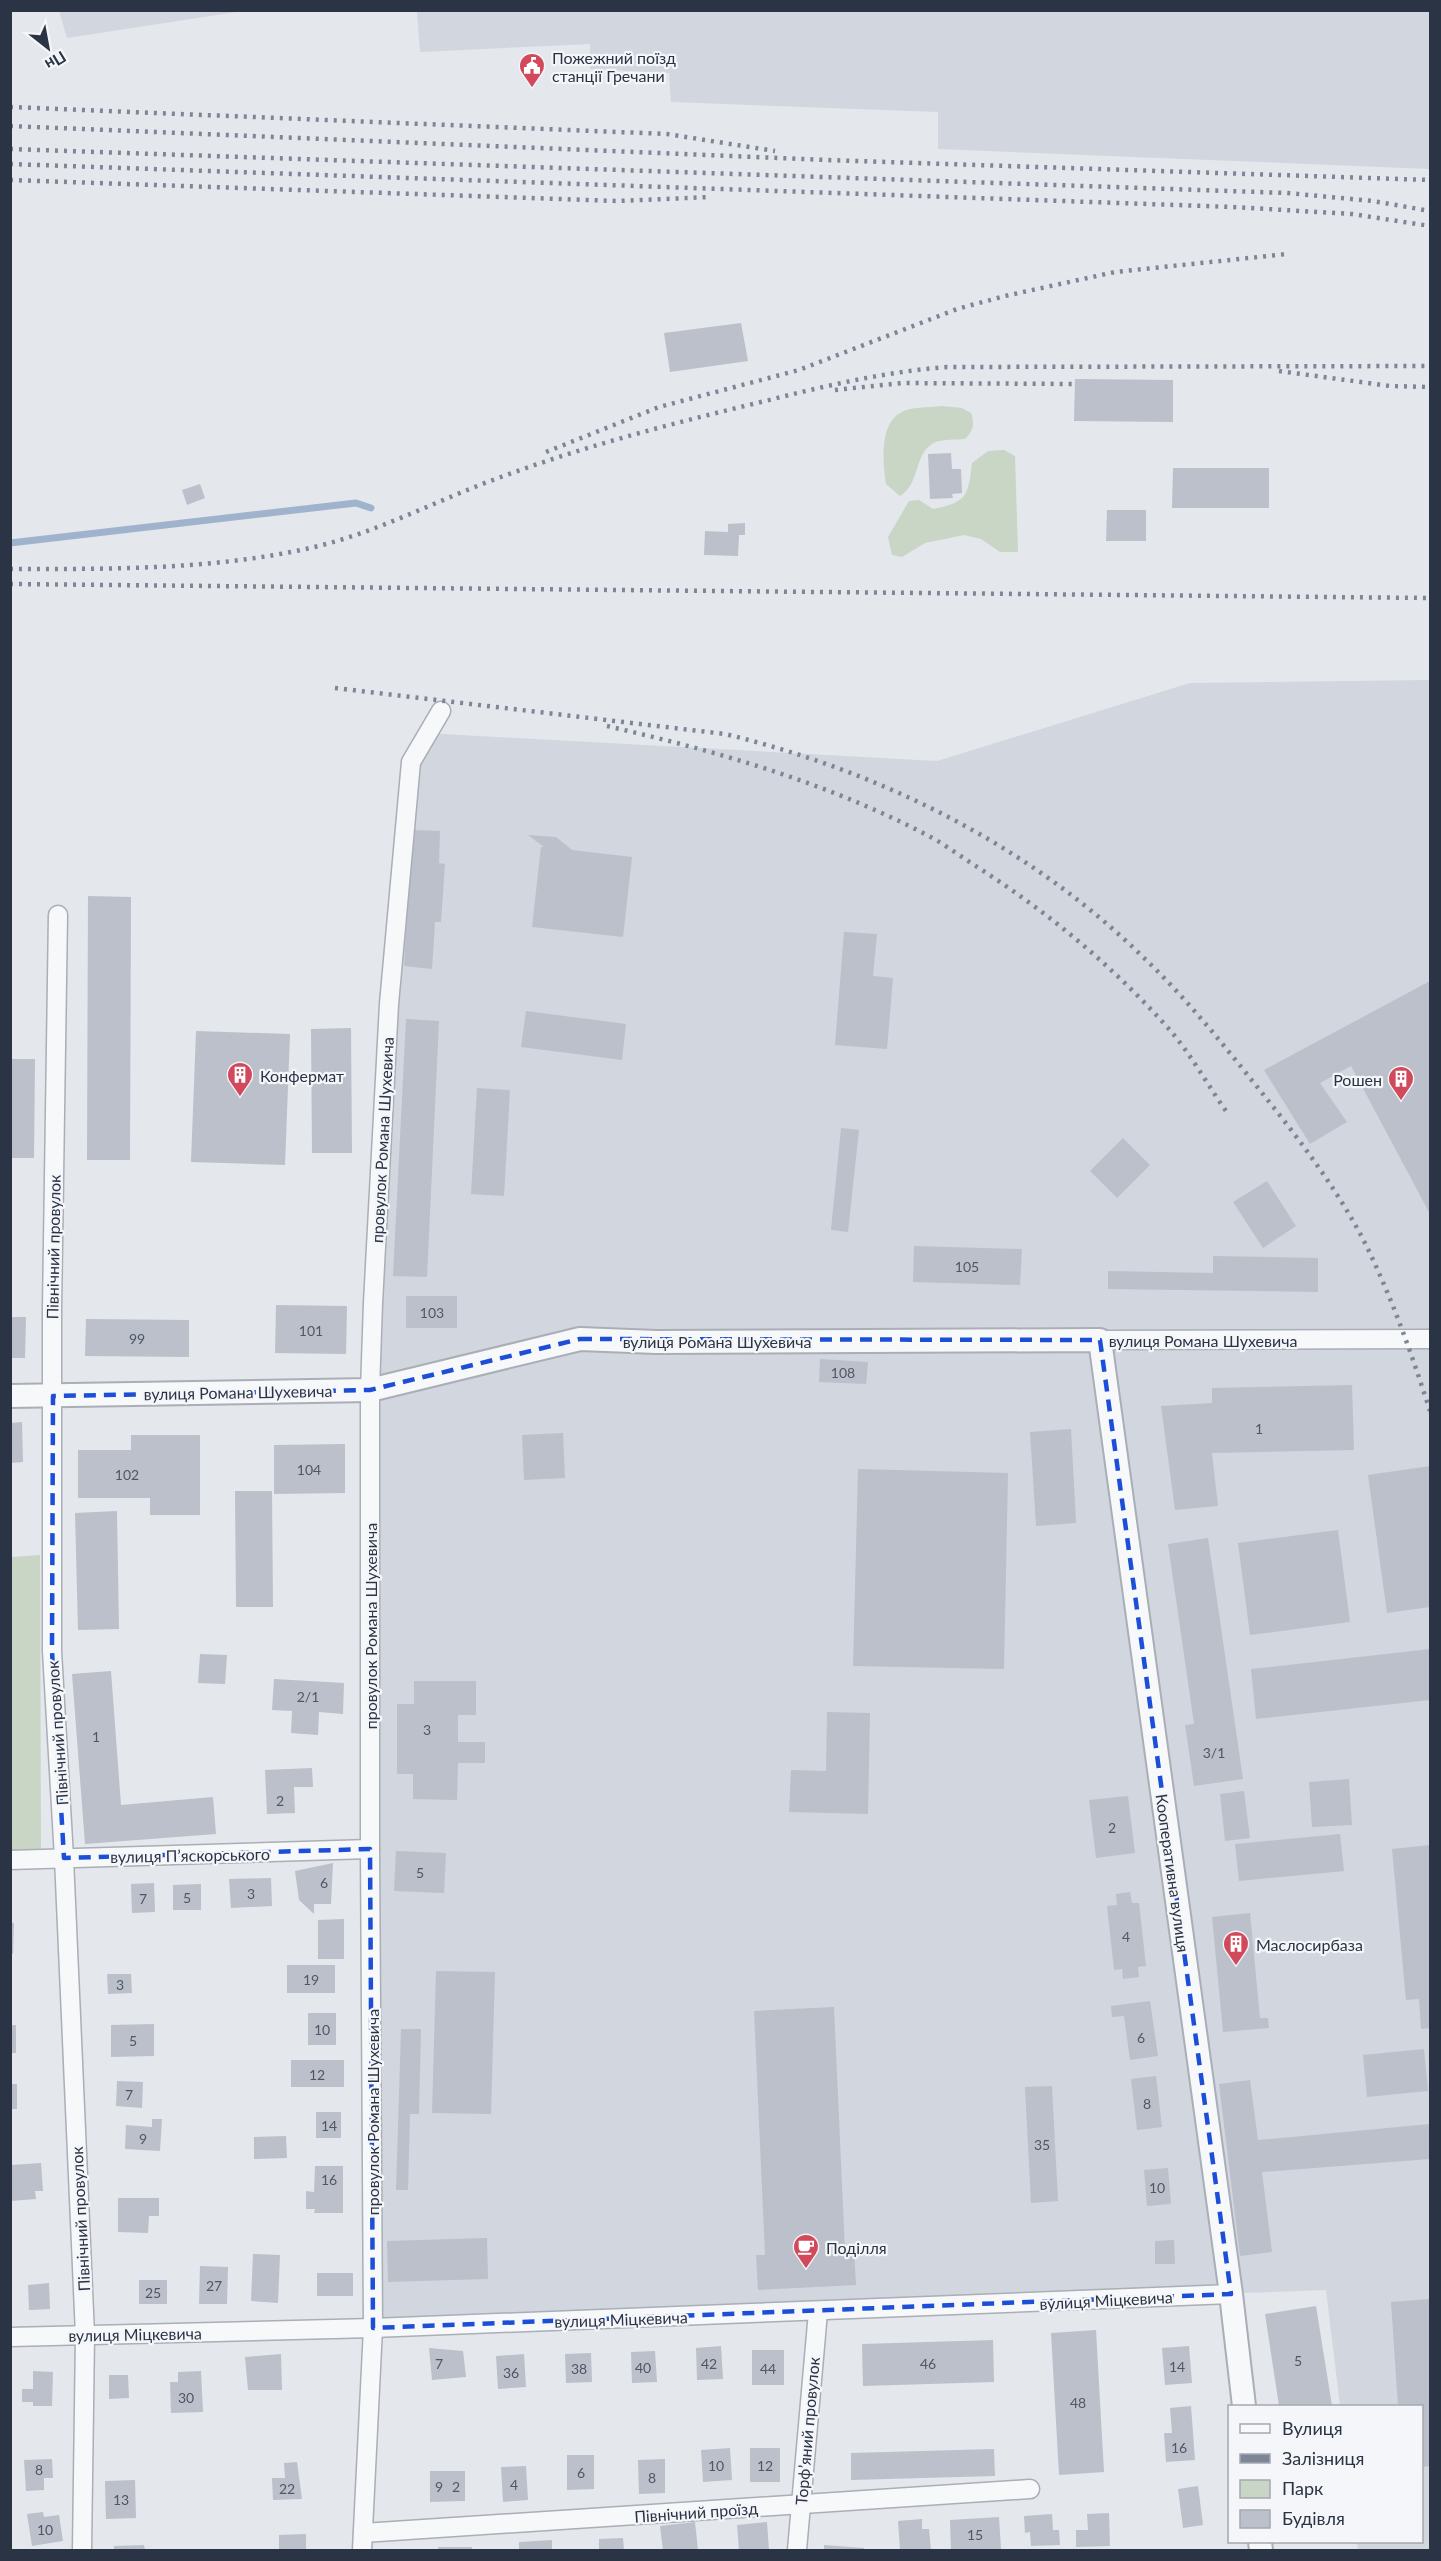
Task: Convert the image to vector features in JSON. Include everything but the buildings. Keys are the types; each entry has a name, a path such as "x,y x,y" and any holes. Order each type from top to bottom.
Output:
{"street":[{"name":"провулок Романа Шухевича","path":"362,2542 373,2328 370,1390 388,1004 411,762 441,711"},
{"name":"Північний провулок","path":"58,915 52,1651 86,2335 82,2550"},
{"name":"вулиця Романа Шухевича","path":"10,1396 370,1390 580,1339 656,1342 1431,1339"},
{"name":"Кооперативна вулиця","path":"1100,1340 1231,2294 1244,2405"},
{"name":"вулиця Пʼяскорського","path":"10,1860 370,1849"},
{"name":"вулиця Міцкевича","path":"10,2337 373,2328 1231,2294"},
{"name":"Торфʼяний провулок","path":"797,2550 818,2312"},
{"name":"Північний проїзд","path":"362,2542 801,2505 1030,2489"}],"highlighted area":[{"path":"580,1339 1100,1340 1231,2294 373,2328 370,1849 64,1858 52,1651 53,1396 370,1390"}],"shaded area":[{"path":"59,10 243,11 67,38"},
{"path":"417,11 1430,11 1430,169 938,149 938,112 671,102 669,73 590,69 590,44 420,52"},
{"path":"1430,680 1430,2550 1358,2550 1357,2543 1423,2543 1423,2405 1340,2405 1326,2290 374,2325 370,1390 411,762 425,733 937,761 1190,683"}],"green space":[{"path":"942,406 962,408 971,413 973,424 970,433 965,439 939,441 929,446 920,460 907,491 900,496 886,484 884,445 889,426 893,419 904,411"},
{"path":"1004,450 1015,456 1018,552 1000,552 981,539 964,535 925,543 902,557 892,555 888,537 909,501 919,500 933,509 953,504 967,491 972,463 988,451"},
{"path":"40,1555 41,1851 11,1852 11,1557"}],"waterway":[{"path":"10,543 356,503 371,508"}],"railway":[{"path":"10,107 667,134 775,151"},
{"path":"10,126 826,160 1430,180"},
{"path":"10,149 1287,193 1373,201 1430,211"},
{"path":"10,164 1233,207 1352,214 1430,226"},
{"path":"10,180 617,201 711,197"},
{"path":"546,452 659,407 799,370 957,309 1005,296 1115,272 1287,254"},
{"path":"10,569 161,567 236,561 310,548 359,534 501,477 628,436 805,391 899,372 947,367 1430,366"},
{"path":"1279,371 1390,386 1430,387"},
{"path":"835,390 902,383 1075,384"},
{"path":"10,584 1430,598"},
{"path":"335,688 725,734 839,769 894,791 1000,846 1050,879 1142,956 1186,1002 1269,1101 1326,1178 1352,1218 1383,1281 1430,1411"},
{"path":"607,726 729,757 809,784 887,815 943,844 1025,899 1076,939 1124,982 1177,1038 1226,1111"}],"place":[{"name":"Пожежний поїзд станції Гречани","path":"532,89"},
{"name":"Конфермат","path":"240,1098"},
{"name":"Рошен","path":"1401,1102"},
{"name":"Маслосирбаза","path":"1236,1967"},
{"name":"Поділля","path":"806,2270"}]}
